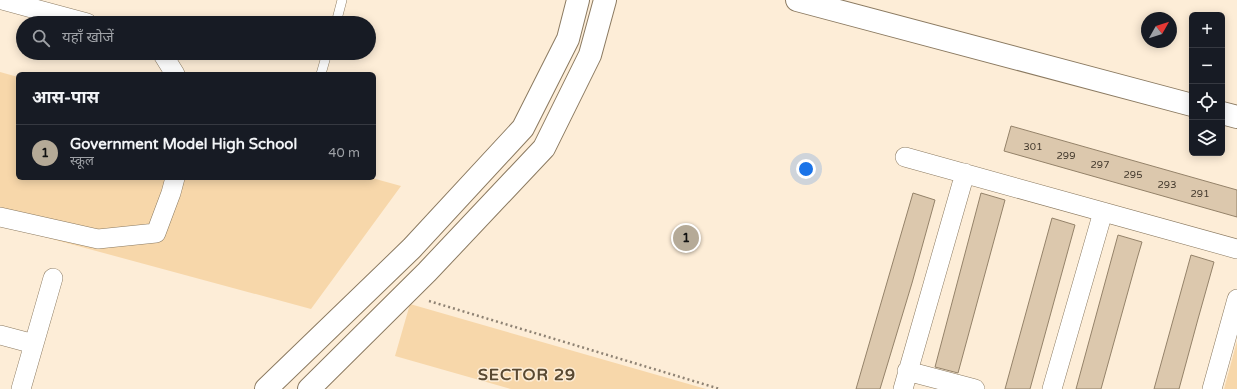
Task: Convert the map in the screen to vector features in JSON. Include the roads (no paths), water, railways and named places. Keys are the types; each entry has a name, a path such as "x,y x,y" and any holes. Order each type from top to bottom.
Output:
{"street":[{"path":"2,0 61,16"},
{"path":"266,389 412,248 523,128 568,39 578,0"},
{"path":"309,389 405,294 544,148 590,55 605,0"},
{"path":"797,0 1189,104"},
{"path":"167,60 175,72"},
{"path":"1225,114 1237,117"},
{"path":"905,157 1237,249"},
{"path":"966,174 905,380 974,389"},
{"path":"0,217 98,239 156,233 174,180"},
{"path":"1052,389 1103,212"},
{"path":"21,389 53,278"},
{"path":"1212,389 1237,299"},
{"path":"0,335 34,344"}],"lane":[{"path":"338,16 342,0"},
{"path":"322,72 325,60"}],"place":[{"name":"Government Model High School","path":"686,238"}],"district":[{"name":"SECTOR 29","path":"527,374"}]}
